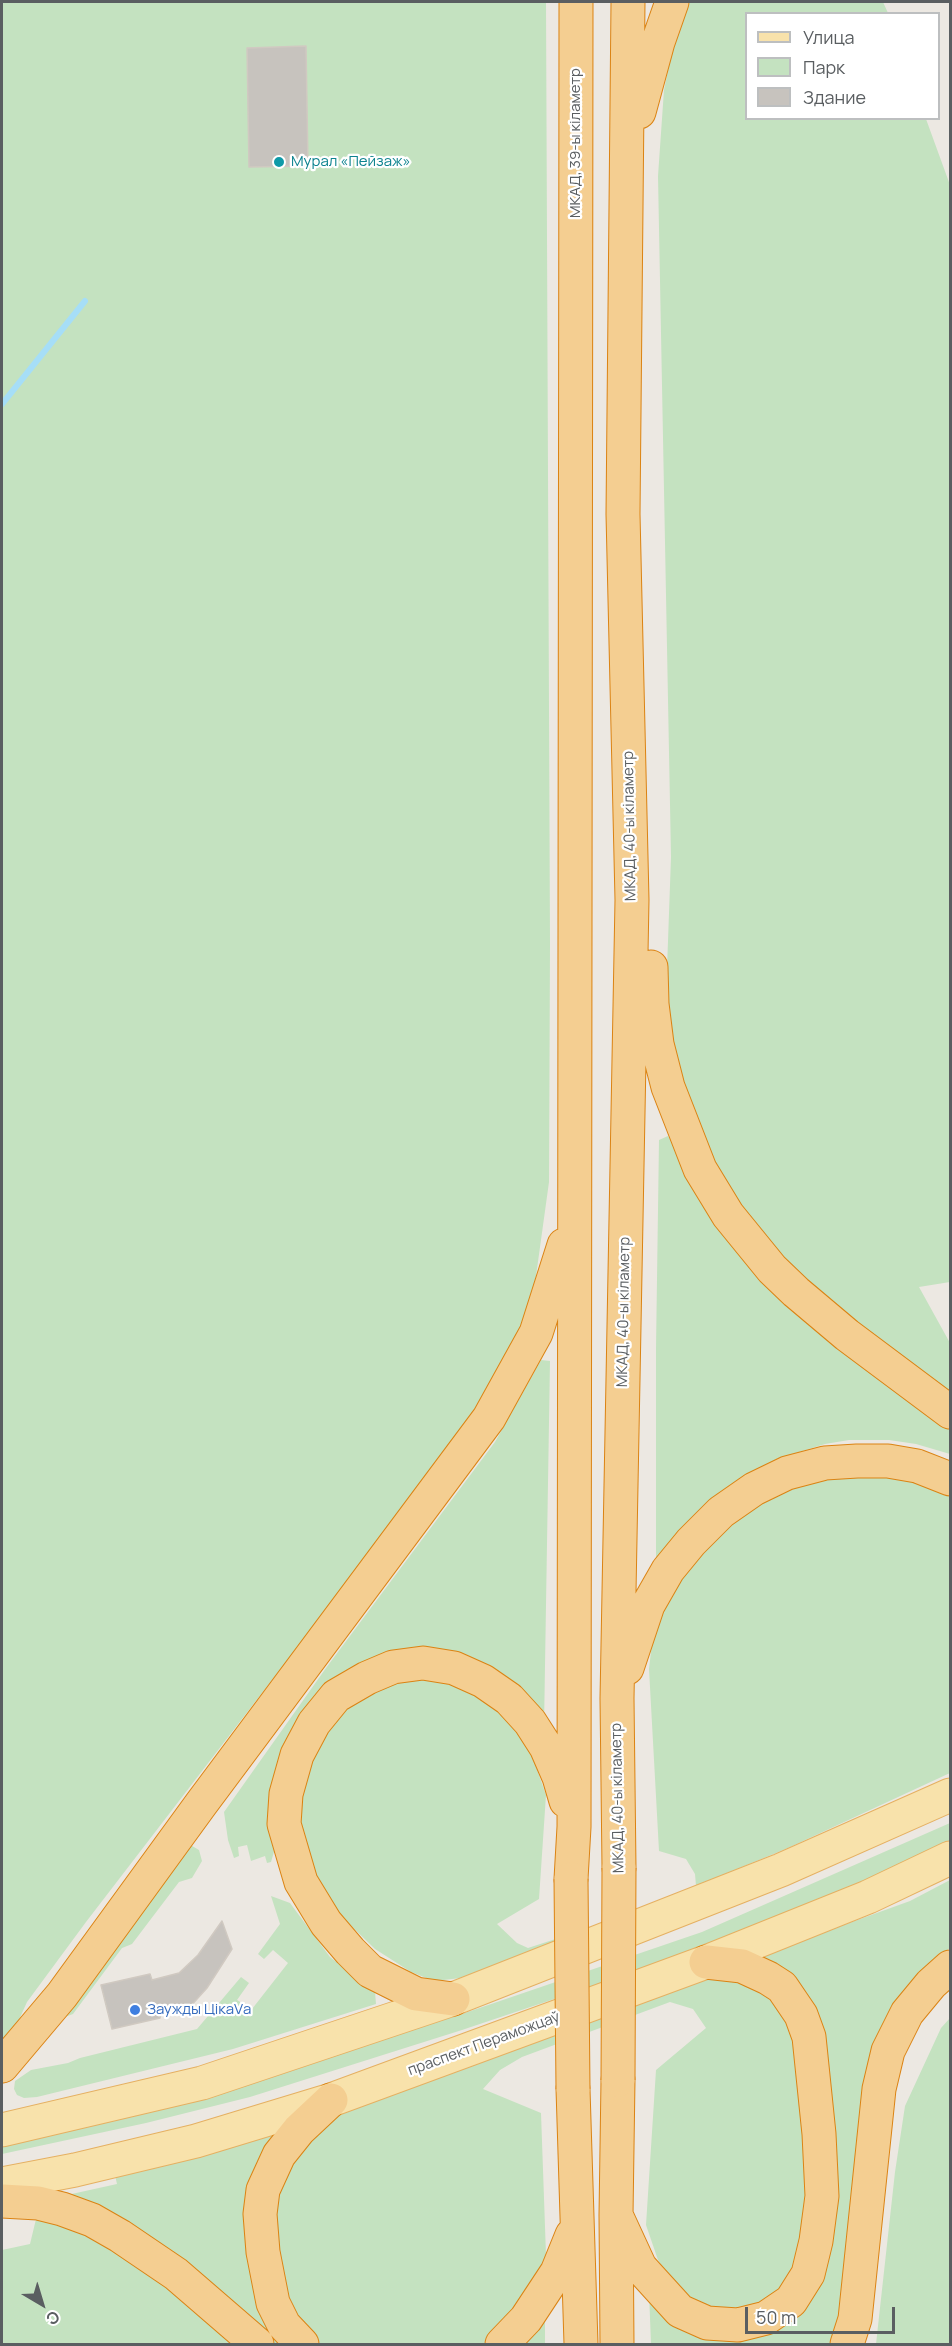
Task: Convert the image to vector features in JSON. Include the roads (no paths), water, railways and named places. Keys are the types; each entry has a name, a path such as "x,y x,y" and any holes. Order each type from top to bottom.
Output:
{"highway":[{"name":"МКАД, 39-ы кіламетр","path":"574,1217 576,2"},
{"path":"626,160 628,2"},
{"path":"626,160 658,42 672,2"},
{"name":"МКАД, 40-ы кіламетр","path":"617,2344 619,1868 617,1698 632,900 623,514 626,160"},
{"path":"632,900 651,960 652,1004 657,1044 668,1087 700,1169 714,1194 742,1234 796,1292 847,1335 951,1412"},
{"path":"574,1217 573,2089 581,2344"},
{"path":"2,2066 62,1995 201,1804 489,1418 536,1333 574,1217"},
{"path":"617,1698 648,1605 668,1570 691,1542 721,1512 754,1489 787,1473 825,1463 857,1461 888,1461 917,1466 951,1479"},
{"path":"453,1999 416,1994 370,1971 326,1923 301,1882 284,1824 286,1794 297,1755 314,1723 336,1696 366,1678 393,1667 423,1663 454,1668 483,1681 509,1699 530,1722 546,1747 559,1777 574,1827"},
{"path":"616,2215 640,2267 680,2311 707,2323 738,2325 766,2318 791,2301 807,2274 816,2241 822,2196 818,2122 809,2037 801,2015 782,1987 742,1966 706,1962"},
{"path":"847,2344 855,2319 879,2089 888,2051 907,2013 931,1984 951,1967"},
{"path":"302,2344 284,2325 273,2303 263,2252 260,2214 264,2190 279,2155 299,2130 331,2100"},
{"path":"2,2201 38,2203 92,2220 176,2274 257,2344"},
{"path":"502,2344 526,2319 557,2272 577,2222"}],"main road":[{"path":"2,2130 202,2083 453,1999 781,1870 951,1795"},
{"name":"праспект Пераможцаў","path":"2,2184 75,2170 196,2141 331,2100 706,1962 868,1897 951,1858"}],"waterway":[{"path":"2,404 85,301"}],"place":[{"name":"Мурал «Пейзаж»","path":"279,162"},
{"name":"Заужды ЦікаVа","path":"135,2010"}]}
